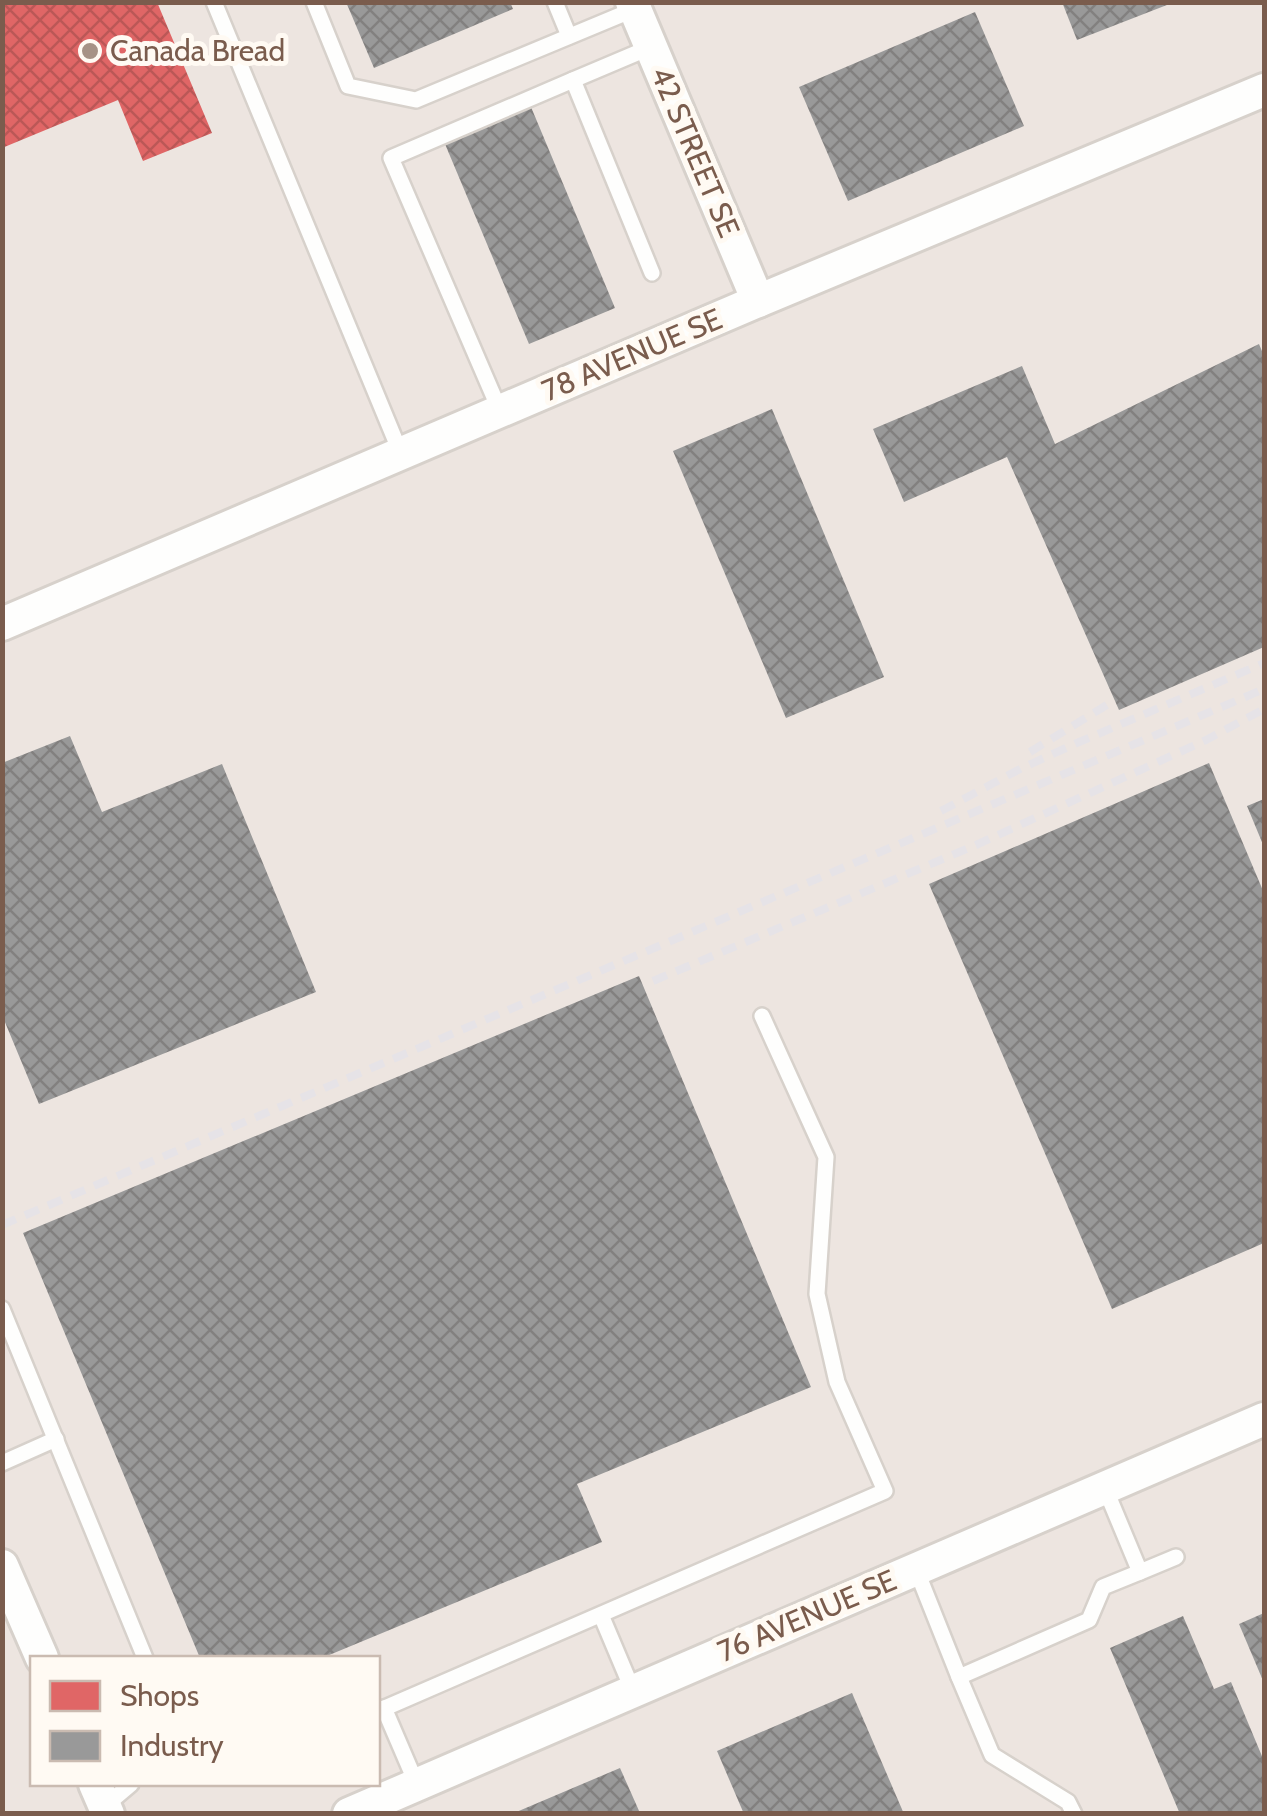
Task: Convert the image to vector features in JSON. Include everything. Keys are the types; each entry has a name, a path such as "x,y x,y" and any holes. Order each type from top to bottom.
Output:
{"street":[{"name":"42 STREET SE","path":"633,6 758,301"},
{"name":"78 AVENUE SE","path":"2,624 1264,90"},
{"name":"76 AVENUE SE","path":"350,1814 1264,1419"},
{"path":"2,1566 41,1656"}],"lane":[{"path":"214,2 401,454"},
{"path":"314,2 348,86 416,100 633,6"},
{"path":"555,2 569,36"},
{"path":"500,411 391,158 651,47"},
{"path":"573,80 652,274"},
{"path":"417,1784 380,1709 884,1491 838,1382 816,1294 826,1158 762,1016"},
{"path":"2,1308 145,1656"},
{"path":"2,1463 56,1439"},
{"path":"1104,1488 1140,1572"},
{"path":"959,1677 1089,1620 1103,1587 1176,1557"},
{"path":"916,1569 992,1755 1068,1802 1074,1814"},
{"path":"601,1615 633,1692"},
{"path":"103,1801 128,1786"}],"shaded area":[{"path":"3,3 1264,3 1264,1813 3,1814"}],"building: Shops":[{"name":"Canada Bread","path":"2,2 157,2 212,133 143,161 118,100 2,148"}],"building: Industry":[{"path":"346,2 510,2 513,9 374,68"},
{"path":"1062,2 1172,2 1172,3 1077,40"},
{"path":"975,12 1024,126 848,201 799,87"},
{"path":"531,107 615,308 529,344 445,144"},
{"path":"1259,344 1264,356 1264,647 1119,710 1007,457 904,502 873,429 1022,366 1055,444"},
{"path":"772,409 884,677 786,718 673,451"},
{"path":"70,736 102,812 222,764 316,992 39,1104 2,1015 2,763"},
{"path":"1209,763 1264,893 1264,1243 1112,1309 929,884"},
{"path":"1264,799 1264,847 1247,806"},
{"path":"639,976 811,1387 577,1484 602,1542 327,1656 199,1656 23,1233"},
{"path":"1264,1613 1264,1683 1239,1624"},
{"path":"1183,1616 1214,1689 1231,1682 1264,1761 1264,1814 1180,1814 1110,1648"},
{"path":"852,1693 904,1814 744,1814 717,1751"},
{"path":"620,1768 640,1813 514,1813"}],"railway":[{"path":"941,811 1022,768 1264,663"},
{"path":"2,1225 1264,689"},
{"path":"1030,752 1115,700"},
{"path":"653,981 976,845 1206,740 1264,709"}],"place":[{"name":"Canada Bread","path":"90,51"}]}
